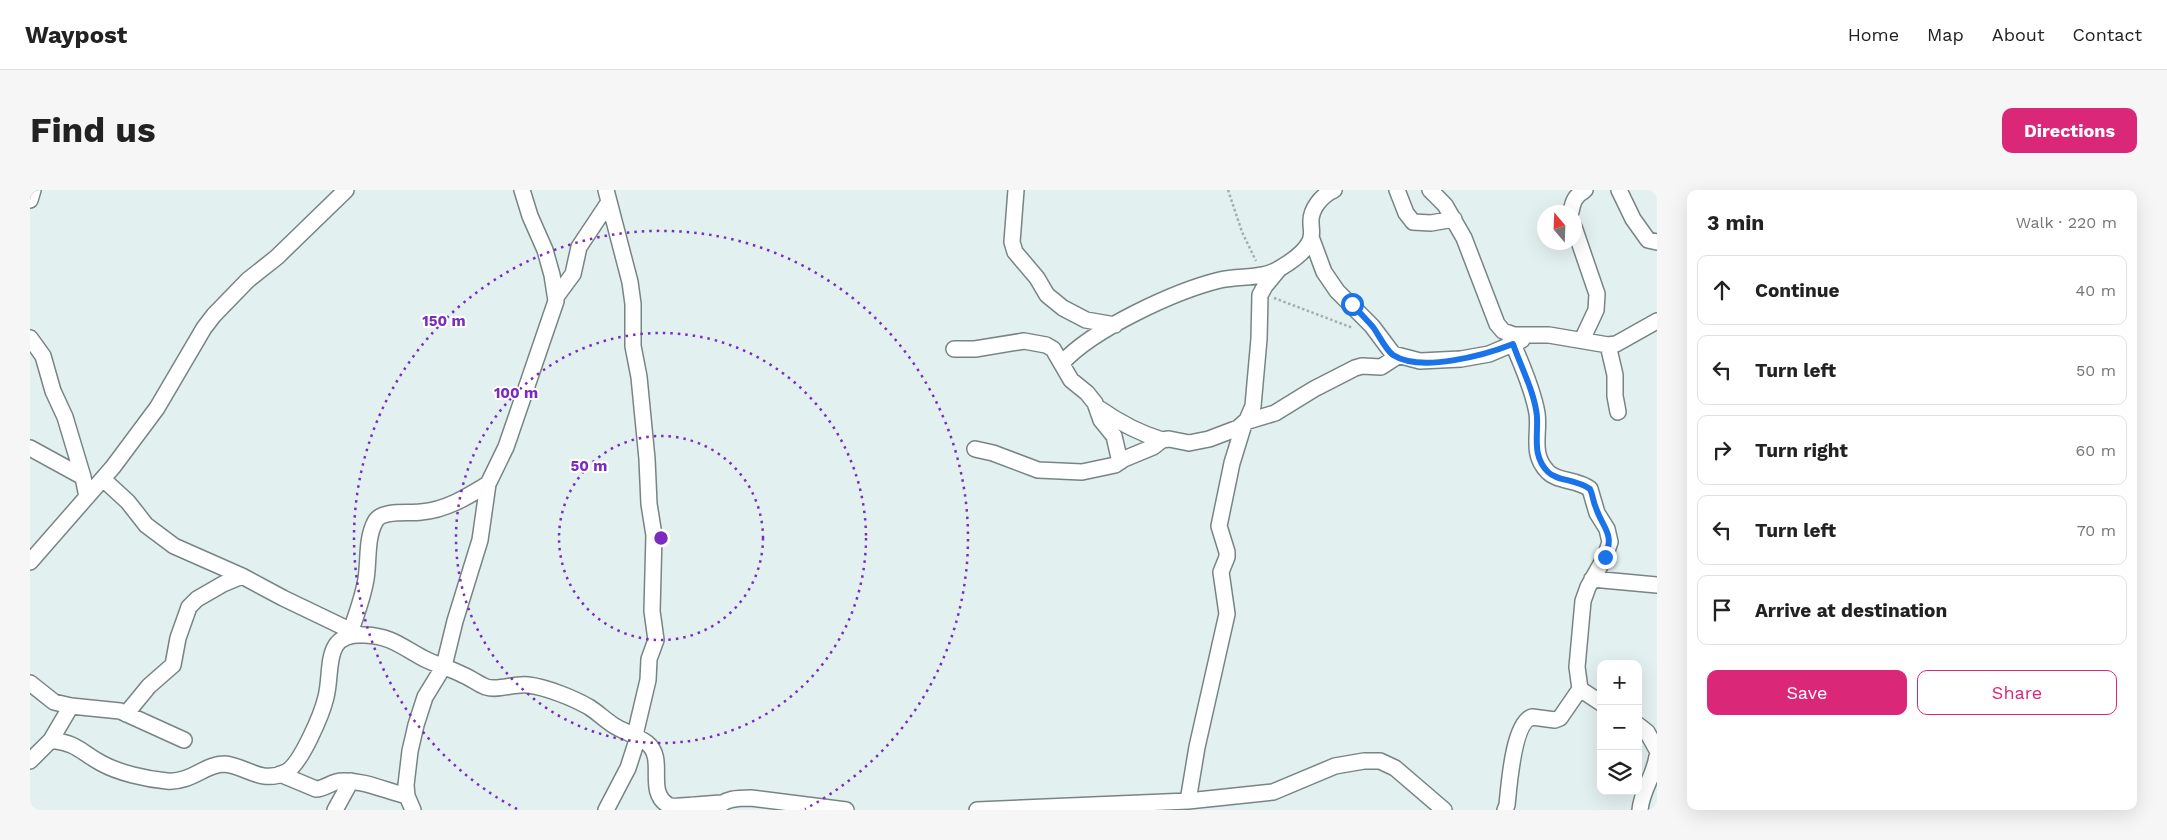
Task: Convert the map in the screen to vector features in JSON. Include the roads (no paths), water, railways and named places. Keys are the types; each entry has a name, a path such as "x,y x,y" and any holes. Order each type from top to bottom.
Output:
{"street":[{"path":"30,200 33,190"},
{"path":"30,562 103,479 158,408 204,328 214,315 248,280 277,257 346,190"},
{"path":"522,190 530,216 545,250 556,297"},
{"path":"1016,190 1012,242 1015,252 1037,278 1048,295 1063,308 1086,320 1115,325"},
{"path":"1334,190 1322,198 1313,210 1311,216 1311,237 1324,272 1338,291 1361,314 1393,354 1420,361 1461,360 1489,354 1510,339 1534,335 1549,335 1608,345 1616,344 1657,321"},
{"path":"1397,190 1406,213 1413,222 1431,223 1454,219"},
{"path":"1430,190 1445,205 1454,219 1464,238 1497,324 1510,339 1537,414 1536,449 1538,457 1549,473 1555,477 1577,482 1590,489 1597,513 1609,536 1608,549 1592,578 1586,594 1581,619 1577,668 1580,689 1560,718 1555,720 1532,717 1524,723 1510,766 1505,810"},
{"path":"1572,205 1576,195 1585,190"},
{"path":"1620,190 1640,230 1648,240 1657,242"},
{"path":"413,810 407,796 408,770 416,725 426,697 444,666 455,621 480,540 488,484 506,447 556,297 573,274 579,247 607,196"},
{"path":"606,810 628,768 637,736 648,680 650,658 656,640 652,611 654,535 649,504 647,459 639,377 633,346 633,304 630,282 607,196"},
{"path":"1062,363 1074,350 1155,304 1208,283 1236,277 1260,277 1272,272 1304,250 1311,237"},
{"path":"1582,250 1596,294 1596,310 1582,340"},
{"path":"1188,801 1197,747 1227,614 1220,572 1227,558 1227,552 1219,526 1220,519 1232,463 1245,423 1253,406 1262,292 1272,272"},
{"path":"30,338 43,356 49,380 65,417 83,477 86,497"},
{"path":"954,349 975,349 1013,342 1033,342 1053,349 1071,380 1090,396 1097,407 1101,420 1114,436 1120,462"},
{"path":"1608,345 1615,376 1615,396 1618,412"},
{"path":"1097,407 1116,421 1142,434 1162,440 1169,439 1189,443 1209,439 1245,423 1275,413 1314,389 1355,368 1362,366 1382,367 1398,356"},
{"path":"975,448 1038,470 1082,472 1108,468 1153,447 1162,440"},
{"path":"30,448 83,477"},
{"path":"103,479 128,502 146,524 174,546 242,576 283,598 356,632 388,638 423,658 444,666 485,687 493,688 526,684 577,700 615,726 637,736 648,744 655,753 658,792 665,803 676,807 700,803 719,806 736,798 751,798 846,810"},
{"path":"356,632 366,578 369,545 372,530 378,518 386,514 422,512 453,504 488,484"},
{"path":"126,714 149,686 173,665 178,638 189,607 197,599 223,584 242,576"},
{"path":"1592,578 1657,585"},
{"path":"280,774 291,769 310,740 327,697 332,653 337,644 346,636 356,632"},
{"path":"30,683 54,702 126,714 184,740"},
{"path":"1580,689 1597,700"},
{"path":"30,761 51,740 71,706"},
{"path":"1642,728 1653,735 1657,750"},
{"path":"51,740 70,743 90,757 113,768 165,781 187,779 213,766 224,764 252,774 280,774 320,789 338,781 351,781 407,796"},
{"path":"1640,810 1641,796 1653,772 1657,756"},
{"path":"977,810 1188,801 1273,792 1335,766 1364,761 1380,761 1395,768 1444,810"},
{"path":"335,810 351,781"}]}
